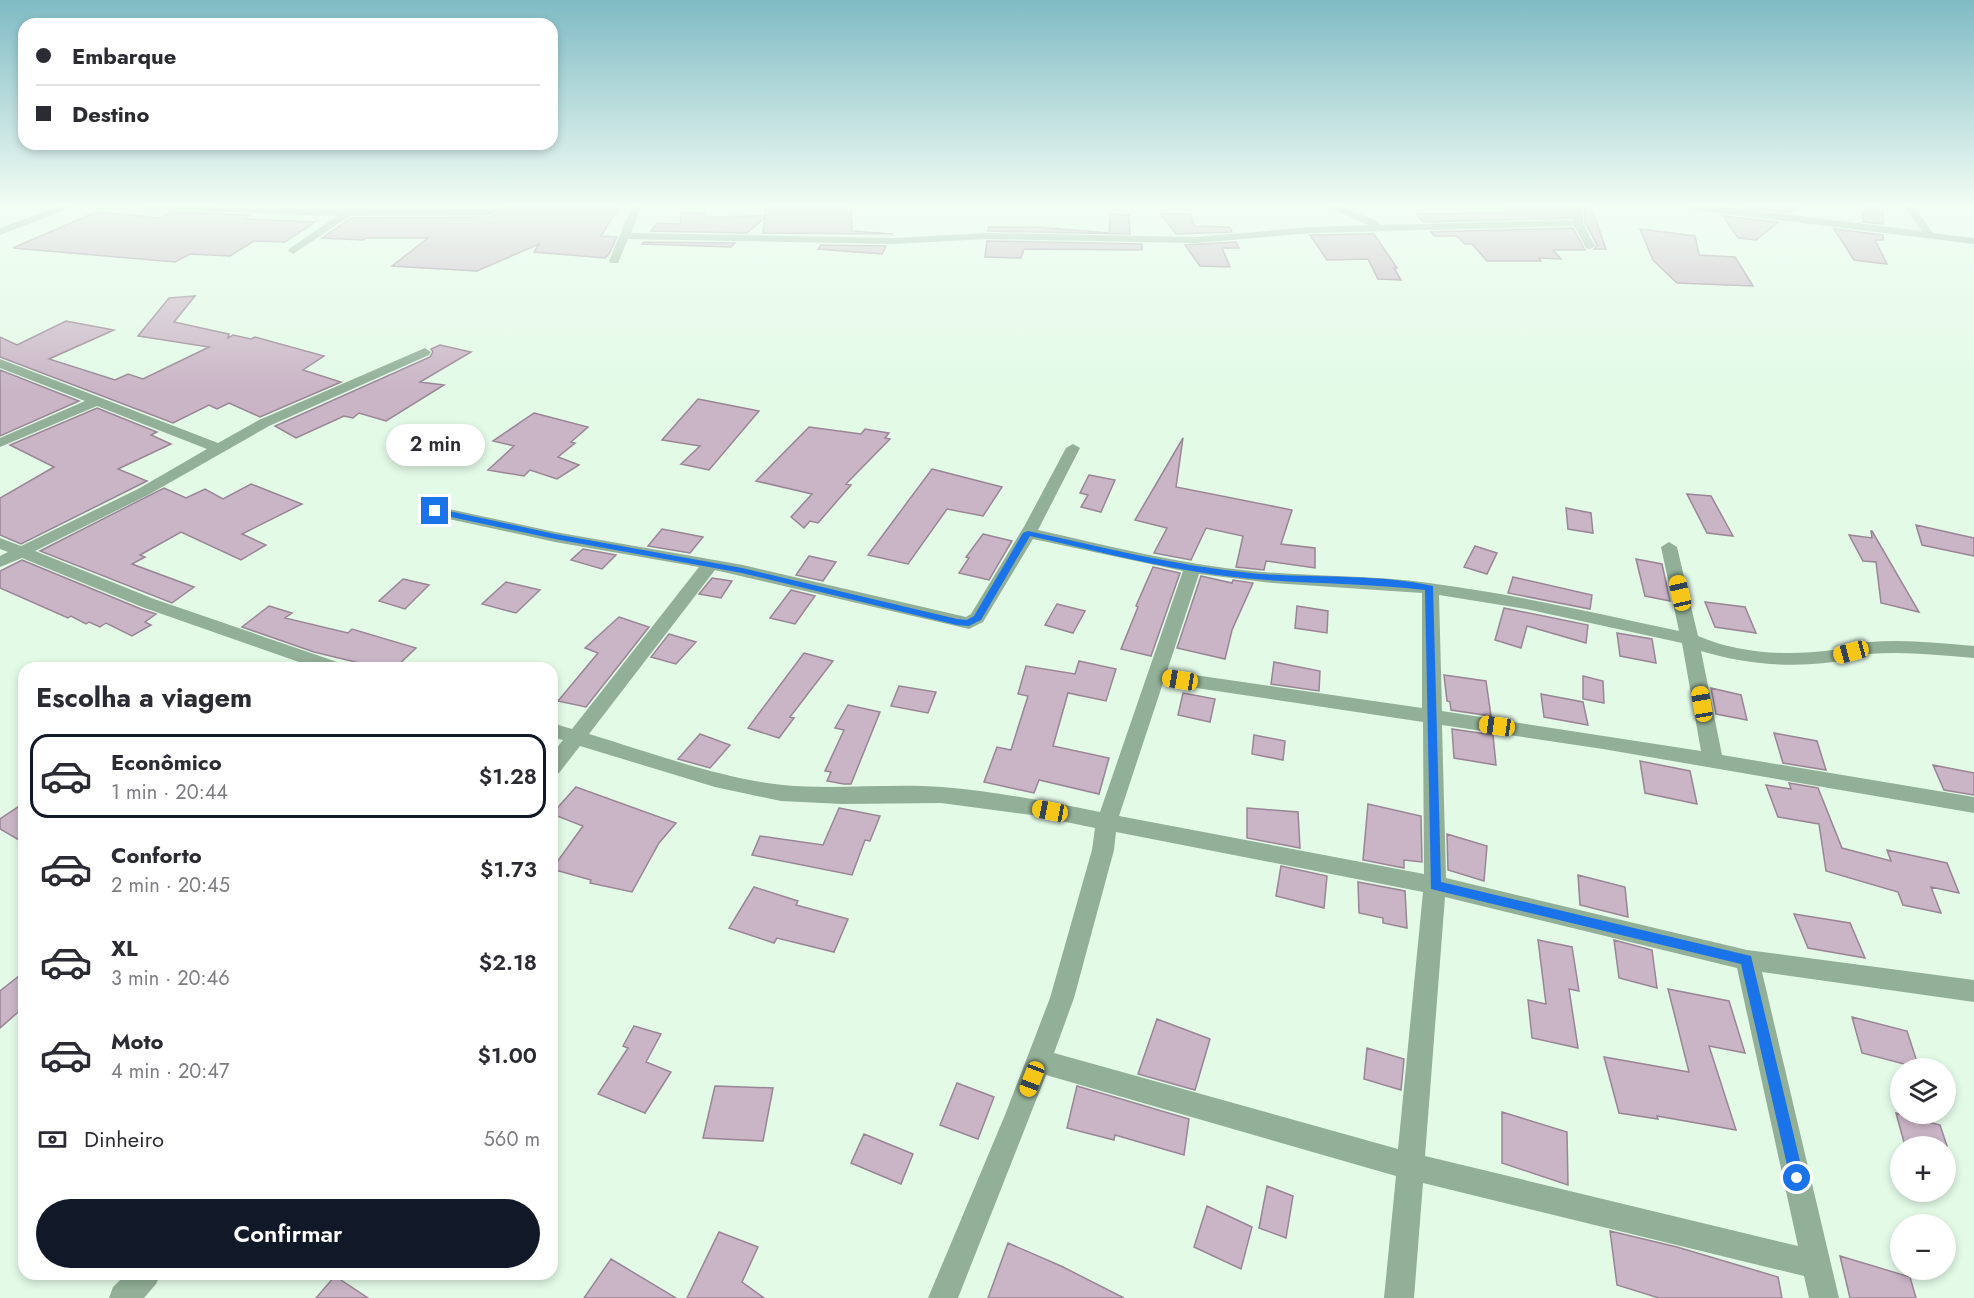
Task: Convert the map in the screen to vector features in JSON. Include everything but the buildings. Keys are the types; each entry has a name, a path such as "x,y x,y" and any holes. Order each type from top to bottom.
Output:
{"street":[{"path":"0,562 143,492 264,423 425,352"},
{"path":"0,363 219,449"},
{"path":"0,443 97,401"},
{"path":"435,511 555,537 710,565 862,597 957,622 969,623 977,618 1028,533 1073,448"},
{"path":"1028,533 1192,569 1253,576 1374,581 1540,606 1690,639 1705,647 1757,657 1803,659 1838,655 1863,648 1899,647 1974,652"},
{"path":"0,543 148,603 320,662"},
{"path":"1669,547 1690,639 1713,761"},
{"path":"558,760 710,565"},
{"path":"944,1298 1065,987 1104,850 1107,821 1192,569"},
{"path":"1399,1298 1435,885 1430,588"},
{"path":"1157,676 1603,742 1974,805"},
{"path":"558,732 715,779 781,793 842,796 941,795 1032,807 1435,885 1747,960 1974,991"},
{"path":"1747,960 1824,1298"},
{"path":"1038,1061 1410,1166 1816,1265"},
{"path":"124,1298 140,1280"}],"route":[{"path":"435,511 555,537 742,570 969,623 977,618 1028,533 1192,569 1253,576 1374,581 1430,588 1435,885 1747,960 1797,1178"}]}
